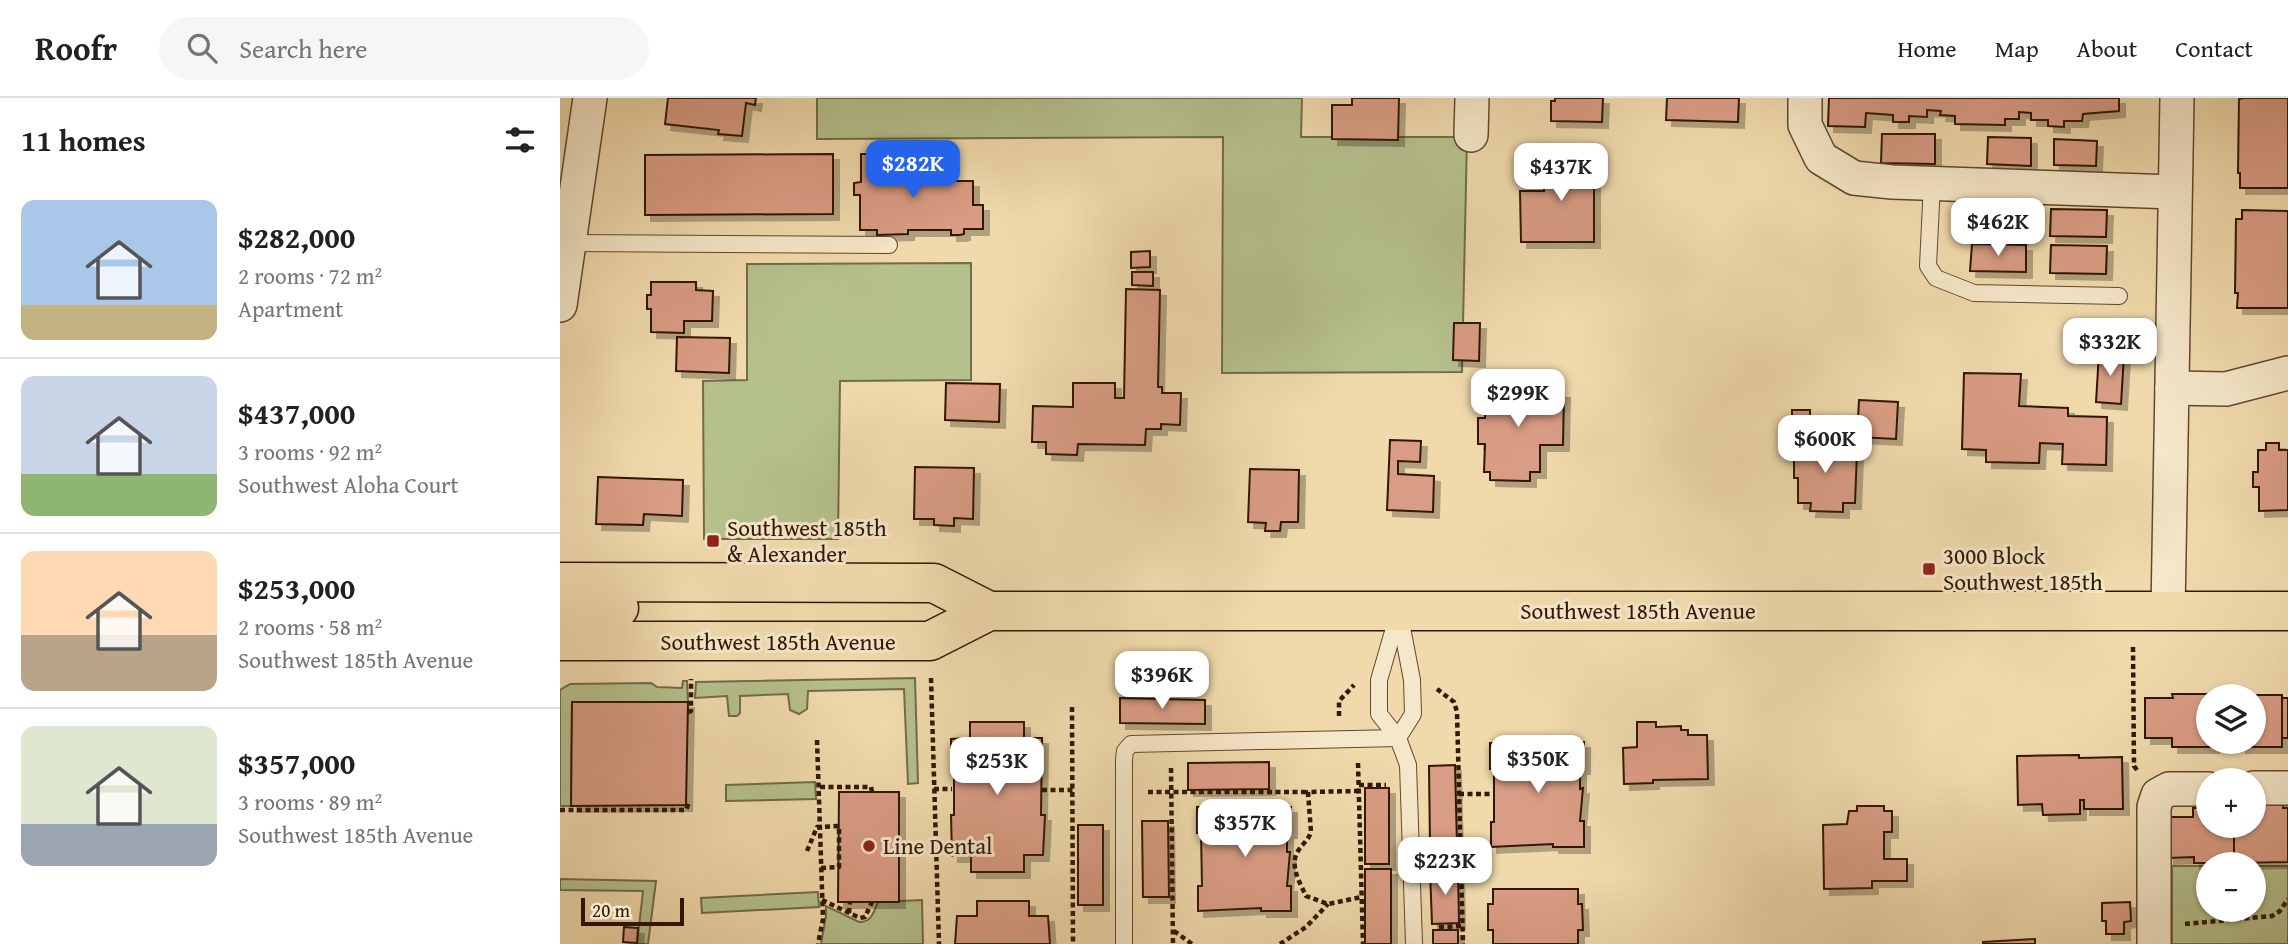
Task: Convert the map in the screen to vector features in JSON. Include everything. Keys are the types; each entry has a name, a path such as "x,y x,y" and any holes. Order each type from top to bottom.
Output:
{"main road":[{"name":"Southwest 185th Avenue","path":"560,582 934,583 989,611"},
{"path":"560,609 742,609 813,583"},
{"name":"Southwest 185th Avenue","path":"560,641 930,641 989,611 2288,611"}],"street":[{"path":"560,304 590,98"},
{"path":"1471,135 1472,98"},
{"path":"1805,98 1805,125 1821,158 1854,178 2174,192"},
{"path":"2150,611 2172,388 2177,98"},
{"path":"2172,388 2226,389 2288,373"},
{"path":"2266,788 2288,788"},
{"path":"2154,937 2154,807 2163,792 2196,790"}],"lane":[{"path":"1932,183 1928,267 1936,278 1957,288 1985,295 2119,296"},
{"path":"569,243 889,245"},
{"path":"1399,611 1379,680 1379,714 1398,738 1408,765 1414,944"},
{"path":"1398,738 1413,714 1412,680 1399,611"},
{"path":"1124,944 1125,751 1131,744 1398,738"}],"path":[{"path":"2150,611 2134,766 2163,792"},
{"path":"931,678 939,944"},
{"path":"688,712 691,711 691,679"},
{"path":"1072,707 1073,944"},
{"path":"1357,739 1363,944"},
{"path":"817,740 823,919 818,944"},
{"path":"1170,743 1173,944"},
{"path":"820,787 846,790 872,787 872,792"},
{"path":"934,789 952,789"},
{"path":"1042,790 1073,790"},
{"path":"1124,792 1359,791"},
{"path":"1308,792 1311,832 1293,859 1296,874 1306,896 1328,904 1362,897"},
{"path":"1459,794 1494,794"},
{"path":"560,810 686,810 689,802"},
{"path":"807,851 817,827 839,826 839,867 821,868"},
{"path":"2154,937 2210,920 2272,916 2280,911 2288,899"},
{"path":"822,900 859,918 865,917 872,902"},
{"path":"849,913 850,902"},
{"path":"1280,944 1306,927 1328,904"},
{"path":"1173,930 1192,944"}],"green space":[{"path":"817,98 1302,98 1301,137 1467,137 1462,372 1222,373 1223,137 817,139"},
{"path":"971,263 971,380 840,381 838,539 704,539 703,381 747,380 747,264"},
{"path":"915,678 918,783 908,784 904,689 808,691 807,709 799,714 790,710 788,694 740,696 740,713 737,716 729,716 727,696 695,698 696,682"},
{"path":"683,681 687,681 688,702 572,702 571,806 560,806 560,690 570,684 651,683 657,687 682,688"},
{"path":"815,782 816,799 726,801 726,785"},
{"path":"2172,866 2196,866 2196,922 2266,922 2266,866 2288,866 2288,944 2172,944"},
{"path":"560,879 656,881 648,944 637,944 643,891 560,890"},
{"path":"818,892 819,907 702,913 701,898"},
{"path":"922,900 923,944 821,944 826,906 863,922 869,919 878,902"}],"building":[{"path":"668,98 756,98 755,105 746,103 742,136 718,134 719,130 665,124"},
{"path":"1352,98 1399,98 1398,140 1332,139 1332,105 1352,105"},
{"path":"1555,98 1603,98 1602,122 1551,121 1551,101 1555,101"},
{"path":"1667,98 1739,98 1738,122 1666,120"},
{"path":"1829,98 2119,98 2119,111 2083,114 2082,121 2064,121 2064,127 2048,126 2048,120 2031,120 2031,113 2019,112 2019,119 2005,119 2005,125 1955,124 1955,116 1940,115 1941,111 1927,110 1927,117 1909,116 1909,122 1893,122 1893,115 1866,113 1865,127 1828,126"},
{"path":"2288,98 2288,188 2240,188 2239,99"},
{"path":"1882,134 1935,134 1935,164 1881,163"},
{"path":"1988,137 2031,138 2031,166 1987,164"},
{"path":"2054,139 2097,141 2096,166 2054,165"},
{"path":"833,154 833,214 645,215 645,155"},
{"path":"861,154 885,154 885,161 921,161 921,181 973,181 973,205 983,205 983,229 964,229 964,234 960,235 951,235 951,230 908,230 908,234 877,235 877,230 860,230 860,195 854,195 854,183 861,182"},
{"path":"1594,156 1594,242 1521,242 1520,191 1544,191 1544,157"},
{"path":"1974,208 2027,210 2026,237 1974,236"},
{"path":"2051,209 2107,210 2106,237 2050,236"},
{"path":"2242,210 2288,211 2288,308 2237,308 2236,219 2242,219"},
{"path":"1972,244 2026,245 2026,272 1970,271"},
{"path":"2051,245 2107,246 2106,274 2050,273"},
{"path":"1150,251 1150,267 1131,268 1131,252"},
{"path":"1132,272 1153,272 1153,286 1132,285"},
{"path":"651,282 696,282 696,290 713,291 712,321 684,321 684,333 651,332 651,309 647,309 647,295 651,295"},
{"path":"1126,289 1160,290 1158,387 1162,387 1162,393 1181,393 1180,425 1161,424 1161,429 1146,429 1145,445 1078,444 1077,455 1046,454 1046,442 1032,442 1033,406 1073,407 1073,383 1115,383 1115,398 1124,398"},
{"path":"1454,323 1480,323 1479,361 1453,360"},
{"path":"677,337 730,338 729,373 676,371"},
{"path":"2099,353 2124,355 2121,404 2096,402"},
{"path":"1488,373 1507,373 1507,387 1510,387 1510,391 1564,392 1563,445 1540,445 1540,472 1530,472 1530,481 1490,480 1490,472 1484,472 1485,444 1478,444 1478,418 1485,418"},
{"path":"1964,373 2021,374 2019,406 2068,408 2068,416 2107,417 2106,465 2062,464 2063,444 2040,443 2039,463 1986,462 1986,450 1962,449"},
{"path":"946,383 1000,384 999,422 945,420"},
{"path":"1859,400 1898,402 1896,439 1857,437"},
{"path":"1792,410 1810,410 1810,427 1792,427"},
{"path":"1390,440 1421,441 1420,462 1398,461 1398,474 1434,476 1433,512 1387,510"},
{"path":"1800,440 1830,440 1830,452 1835,452 1835,446 1854,446 1854,452 1857,452 1855,503 1843,503 1843,512 1810,511 1811,503 1798,503 1798,478 1794,478 1794,450 1800,450"},
{"path":"2266,443 2279,443 2279,450 2288,450 2288,510 2259,511 2259,487 2253,487 2253,472 2258,472 2258,450 2266,450"},
{"path":"915,467 974,468 973,519 954,518 954,526 934,525 934,519 914,519"},
{"path":"1250,469 1299,470 1298,522 1281,522 1280,531 1265,531 1266,523 1248,522"},
{"path":"598,477 683,480 682,516 644,514 643,525 596,524"},
{"path":"2172,694 2196,694 2196,747 2172,747 2172,738 2145,738 2145,698 2173,698"},
{"path":"2266,695 2282,695 2282,747 2266,747"},
{"path":"1120,698 1205,700 1205,724 1120,723"},
{"path":"2282,698 2288,698 2288,738 2282,738"},
{"path":"572,702 688,702 686,805 571,806"},
{"path":"970,722 1024,722 1024,738 1042,738 1041,815 1045,815 1043,855 1024,855 1024,872 971,872 971,856 952,856 954,763 951,763 951,739 970,738"},
{"path":"1637,722 1656,722 1656,727 1681,726 1681,730 1688,730 1688,735 1707,735 1708,779 1653,780 1653,783 1624,784 1623,748 1637,747"},
{"path":"1584,742 1584,768 1580,768 1580,789 1583,788 1580,821 1584,821 1584,847 1553,847 1553,844 1491,847 1494,769 1490,769 1490,743 1553,746 1552,743"},
{"path":"2079,755 2079,758 2122,757 2123,809 2084,809 2084,800 2080,800 2080,814 2043,815 2042,804 2018,805 2017,756"},
{"path":"1269,762 1269,789 1188,790 1188,763"},
{"path":"1455,765 1457,845 1430,845 1429,766"},
{"path":"1365,788 1389,788 1389,864 1365,864"},
{"name":"Line Dental","path":"839,792 899,792 899,902 838,902"},
{"path":"2283,793 2283,808 2288,808 2288,862 2266,862 2266,852 2234,852 2234,838 2266,838 2266,794"},
{"path":"1857,806 1884,806 1884,811 1892,811 1892,832 1884,832 1884,859 1907,859 1907,881 1872,881 1872,888 1824,889 1823,825 1847,824 1849,811 1857,811"},
{"path":"1197,807 1260,810 1260,807 1291,807 1291,832 1287,832 1287,852 1290,852 1287,886 1291,886 1291,911 1261,911 1261,908 1198,911 1198,886 1202,886 1201,833 1197,833"},
{"path":"2193,808 2196,808 2196,838 2234,838 2234,852 2196,852 2196,863 2194,857 2168,858 2168,817 2193,817"},
{"path":"1142,821 1168,821 1169,897 1143,897"},
{"path":"1078,825 1103,825 1103,905 1078,905"},
{"path":"1365,869 1391,869 1391,944 1365,944"},
{"path":"1458,870 1459,923 1432,924 1430,871"},
{"path":"1493,889 1578,889 1578,904 1582,904 1583,930 1578,930 1578,944 1493,944 1493,930 1488,930 1488,904 1493,904"},
{"path":"977,901 1029,901 1029,916 1048,916 1050,944 955,944 957,916 977,916"},
{"path":"2130,902 2131,921 2124,922 2124,934 2106,934 2106,921 2102,921 2102,903"},
{"path":"624,927 638,928 637,943 623,942"},
{"path":"1433,930 1458,930 1458,944 1433,944"},
{"path":"2035,939 2035,944 1983,944 1983,942"}],"place":[{"name":"Southwest 185th & Alexander","path":"713,541"},
{"name":"3000 Block Southwest 185th","path":"1929,569"},
{"name":"Line Dental","path":"869,846"}]}
